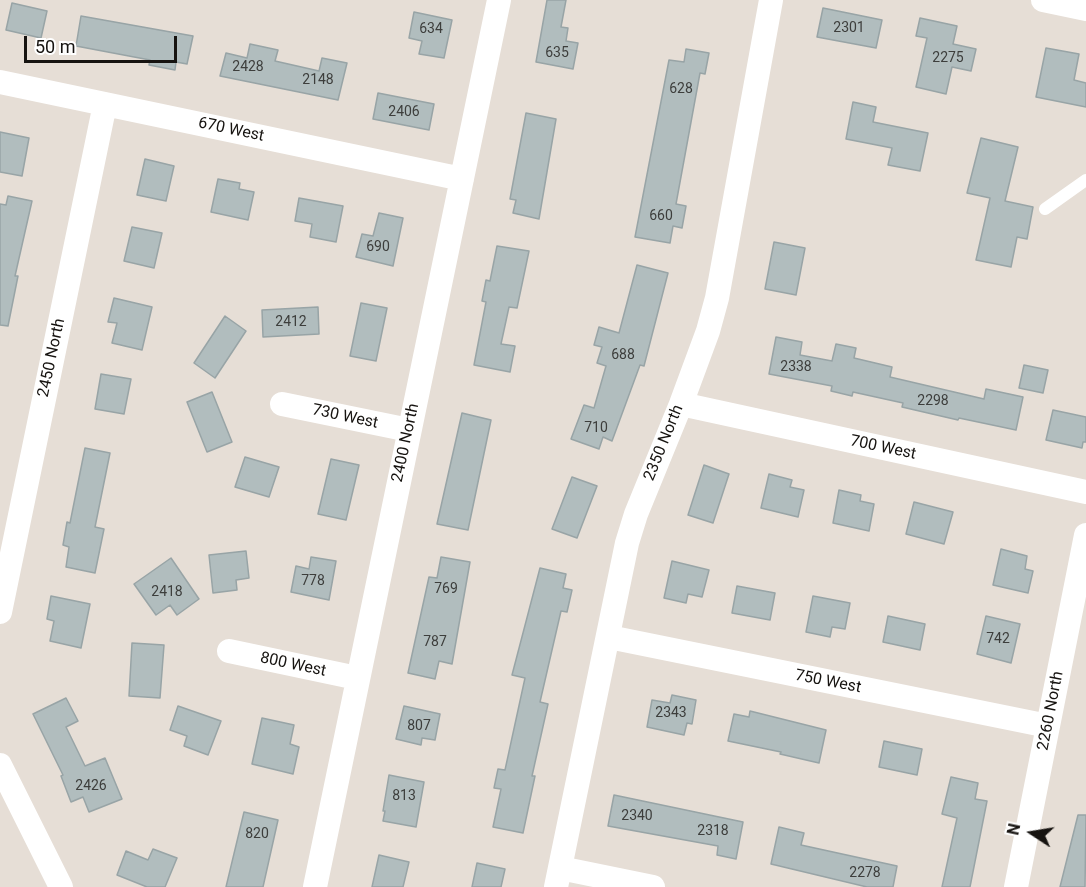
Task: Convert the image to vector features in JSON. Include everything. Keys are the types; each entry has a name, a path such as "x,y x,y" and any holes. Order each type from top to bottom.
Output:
{"street":[{"name":"2400 North","path":"315,887 499,0"},
{"name":"2350 North","path":"558,878 636,514 681,404 708,331 717,298 771,0"},
{"path":"1042,0 1086,9"},
{"name":"670 West","path":"0,82 462,179"},
{"name":"2450 North","path":"1,604 105,104"},
{"name":"730 West","path":"282,404 408,430"},
{"name":"700 West","path":"681,404 1086,492"},
{"name":"2260 North","path":"1016,887 1086,535"},
{"name":"750 West","path":"609,637 1048,726"},
{"name":"800 West","path":"230,651 357,678"},
{"path":"0,765 8,804 61,887"},
{"path":"558,878 653,887"}],"lane":[{"path":"1045,209 1086,180"}],"building":[{"path":"547,0 566,0 561,27 568,28 566,41 578,43 573,69 536,62"},
{"path":"12,3 47,11 41,38 6,30"},
{"path":"823,8 882,20 876,48 817,37"},
{"path":"414,12 452,20 444,58 419,54 422,41 409,38"},
{"path":"81,16 193,36 187,64 176,62 175,70 149,65 150,60 76,46"},
{"path":"920,18 957,26 953,44 976,49 971,71 952,67 946,94 916,87 927,38 916,36"},
{"path":"250,44 278,50 275,61 319,71 322,58 347,63 338,100 220,76 226,53 247,58"},
{"path":"1046,48 1079,54 1074,80 1086,83 1086,107 1036,97"},
{"path":"686,49 709,53 705,74 700,73 676,204 686,206 682,228 673,226 670,243 635,237 669,60 684,62"},
{"path":"378,93 434,104 429,130 373,119"},
{"path":"853,102 876,107 873,122 928,133 920,171 888,165 892,148 846,139"},
{"path":"526,113 556,119 539,219 513,213 516,200 510,199"},
{"path":"0,132 29,138 22,176 0,172"},
{"path":"981,138 1018,147 1005,201 1033,207 1027,239 1017,237 1011,267 976,260 990,198 967,193"},
{"path":"145,159 174,166 166,201 137,195"},
{"path":"218,179 240,183 239,189 254,192 248,220 211,212"},
{"path":"8,196 32,201 15,276 18,276 8,326 0,325 0,204 6,205"},
{"path":"299,198 343,206 336,242 310,237 312,224 295,221"},
{"path":"379,213 403,218 393,266 356,257 362,234 373,236"},
{"path":"132,227 162,233 154,268 124,261"},
{"path":"774,242 805,248 796,295 765,289"},
{"path":"497,246 529,251 517,308 509,307 501,344 515,346 510,372 474,365 486,302 482,301 486,280 490,281"},
{"path":"637,265 668,273 644,366 640,365 612,441 603,437 599,449 571,439 584,405 594,408 606,366 597,363 602,347 594,345 599,327 619,333"},
{"path":"114,298 152,307 142,350 112,343 117,323 108,322"},
{"path":"361,303 387,308 376,361 350,356"},
{"path":"318,307 319,334 263,337 262,310"},
{"path":"225,316 246,331 215,378 194,363"},
{"path":"776,337 802,342 800,355 832,361 836,344 856,348 854,358 892,367 890,377 984,399 986,389 1023,397 1016,430 902,407 903,403 853,392 852,396 831,391 832,386 769,374"},
{"path":"1024,365 1048,370 1043,393 1019,388"},
{"path":"101,374 131,379 124,414 95,409"},
{"path":"212,392 232,442 207,452 187,402"},
{"path":"1053,410 1086,417 1086,442 1083,442 1082,448 1046,440"},
{"path":"462,413 491,420 468,530 437,524"},
{"path":"85,448 110,453 95,527 104,529 95,573 66,567 69,547 63,545 67,522 70,523"},
{"path":"245,457 279,467 269,497 235,487"},
{"path":"331,459 359,465 346,520 318,514"},
{"path":"704,465 729,474 713,523 688,515"},
{"path":"769,474 792,480 790,487 804,490 798,517 761,508"},
{"path":"572,477 597,486 577,538 552,529"},
{"path":"839,490 861,495 860,501 874,504 869,531 833,523"},
{"path":"914,502 953,512 944,544 906,534"},
{"path":"1001,549 1027,556 1025,569 1033,571 1028,593 993,585"},
{"path":"246,551 249,578 236,580 237,590 213,593 209,555"},
{"path":"311,557 336,561 329,600 291,592 296,566 309,569"},
{"path":"441,557 470,562 452,664 439,661 435,679 408,673 429,577 437,578"},
{"path":"171,558 199,599 177,615 170,605 156,615 134,584"},
{"path":"672,561 709,570 702,597 688,594 686,603 664,598"},
{"path":"540,568 566,574 563,588 572,590 567,612 561,611 540,702 548,704 532,776 535,776 523,833 493,827 501,789 494,788 498,769 505,770 525,678 512,675"},
{"path":"737,586 775,593 770,620 732,613"},
{"path":"51,596 90,604 81,648 50,641 54,621 47,619"},
{"path":"813,596 850,603 845,629 832,627 830,637 806,632"},
{"path":"888,616 925,624 920,650 883,642"},
{"path":"986,616 1020,624 1011,663 977,654"},
{"path":"132,643 164,645 160,698 129,696"},
{"path":"672,695 696,700 692,724 687,723 684,735 647,727 652,700 670,703"},
{"path":"66,698 78,721 66,727 85,766 105,758 122,799 89,812 83,797 71,802 61,776 63,775 33,714"},
{"path":"178,706 221,721 208,755 184,746 187,736 170,730"},
{"path":"404,706 440,714 435,740 422,738 421,745 396,739"},
{"path":"750,711 826,730 819,763 728,741 734,714 749,717"},
{"path":"262,718 294,725 290,744 299,747 293,774 252,764"},
{"path":"884,741 922,749 917,775 879,767"},
{"path":"389,775 424,782 416,827 383,821"},
{"path":"951,777 978,783 975,799 987,801 970,887 942,887 957,818 942,814"},
{"path":"614,795 743,822 736,859 717,855 718,846 608,826"},
{"path":"244,812 278,820 263,887 226,887"},
{"path":"1078,815 1086,815 1085,887 1060,887"},
{"path":"779,827 804,833 801,845 897,866 893,887 867,887 771,864"},
{"path":"153,849 177,858 165,887 147,887 117,875 126,851 148,860"},
{"path":"379,855 409,862 403,887 372,887"},
{"path":"477,863 505,869 501,887 472,887"}]}
